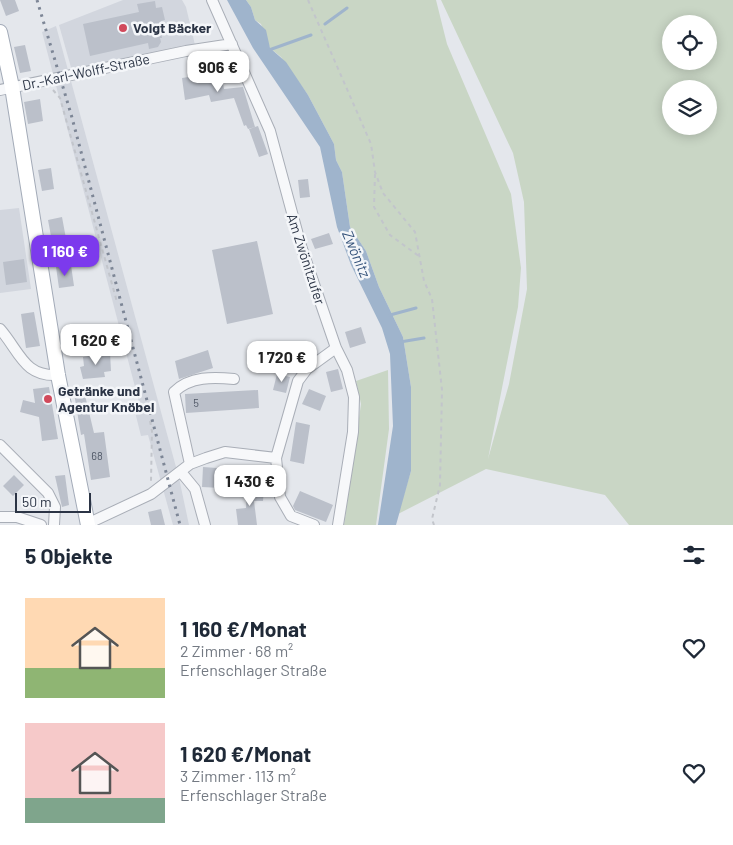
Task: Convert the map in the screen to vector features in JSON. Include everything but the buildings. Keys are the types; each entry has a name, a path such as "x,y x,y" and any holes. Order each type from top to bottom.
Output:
{"main road":[{"path":"0,32 6,89 87,524"}],"street":[{"name":"Am Zwönitzufer","path":"212,0 270,131 301,246 336,348 347,370 354,397 353,432 338,525"},
{"name":"Dr.-Karl-Wolff-Straße","path":"6,89 186,51 232,44"},
{"path":"0,329 31,370 42,375 58,375"},
{"path":"314,525 291,520 280,497 276,458 298,381 306,369 336,348"},
{"path":"190,464 174,392 180,386 197,380 216,377 234,380"},
{"path":"0,445 48,493 54,507 54,525"},
{"path":"87,524 151,494 190,464 225,452 276,458"},
{"path":"181,472 195,489 205,525"},
{"path":"0,517 17,517 41,525"}],"path":[{"path":"308,0 372,144 375,172 374,207 390,235 420,257"},
{"path":"46,82 60,98 117,302"},
{"path":"375,172 383,193 415,232 424,281 432,299 437,330 442,390 440,485 432,519 434,525"},
{"path":"150,421 152,431 151,494"}],"shaded area":[{"path":"123,0 182,0 186,7 195,45 72,71 59,25"},
{"path":"56,26 179,478 189,525 173,525 148,435 141,436 134,408 140,406 42,32"},
{"path":"19,208 31,289 0,293 0,210"}],"green space":[{"path":"246,0 436,0 447,44 511,194 521,268 518,307 488,459 509,384 527,289 524,202 513,153 441,0 733,0 733,525 629,525 605,495 486,469 398,514 411,471 411,387 403,337 379,287 366,251 350,227 342,172 336,160 334,144 308,95 281,57 270,48 261,24 255,20 251,7"},
{"path":"388,370 389,429 376,525 344,525 361,404 356,381"}],"water":[{"name":"Zwönitz","path":"227,0 246,0 251,7 255,20 266,30 270,48 286,62 308,95 334,144 336,160 342,172 350,227 366,251 379,287 403,337 411,387 411,471 396,525 378,525 393,426 390,354 382,328 351,265 337,227 320,147 253,48"}],"waterway":[{"path":"325,24 347,8"},
{"path":"269,50 311,35"},
{"path":"390,315 416,308"},
{"path":"400,342 424,338"}],"railway":[{"path":"37,0 71,114 180,525"}],"place":[{"name":"Voigt Bäcker","path":"123,28"},
{"name":"Getränke und Agentur Knöbel","path":"48,399"}]}
